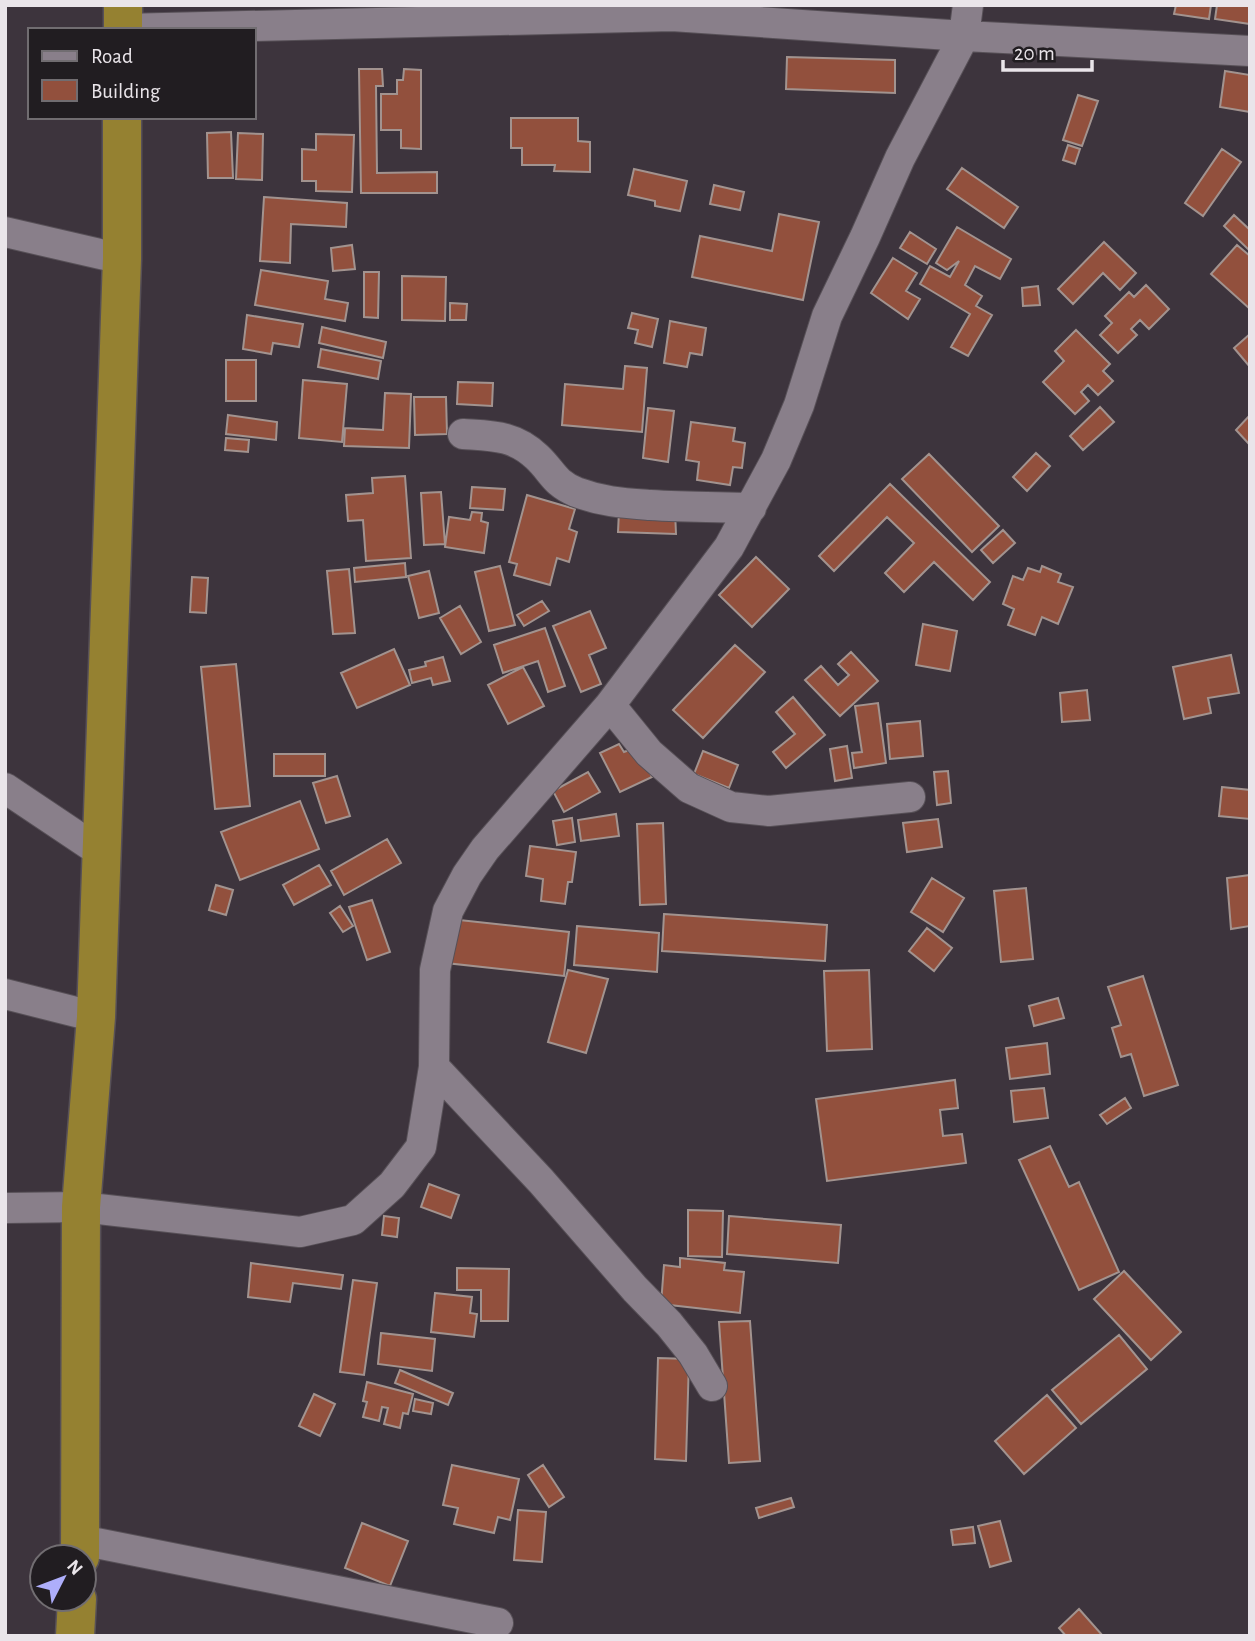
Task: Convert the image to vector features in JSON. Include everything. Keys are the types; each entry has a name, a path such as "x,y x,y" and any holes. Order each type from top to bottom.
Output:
{"highway":[{"path":"80,1543 80,1207 96,1017 122,259 122,119"},
{"path":"75,1636 76,1613"}],"street":[{"path":"5,1208 80,1207 300,1232 353,1220 393,1185 421,1147 434,1067 435,970 448,911 467,874 485,849 610,705 729,547 776,460 799,405 827,316 900,158 964,36 968,5"},
{"path":"123,21 671,11 964,36 1250,51"},
{"path":"5,232 122,259"},
{"path":"463,434 503,437 522,444 539,458 556,481 604,502 751,508"},
{"path":"610,705 649,753 689,788 731,807 769,811 910,797"},
{"path":"5,788 102,853"},
{"path":"5,994 96,1017"},
{"path":"434,1067 669,1324 694,1354 712,1386"},
{"path":"98,1551 499,1623"}],"building":[{"path":"1176,5 1211,5 1209,19 1174,14"},
{"path":"1217,5 1250,5 1250,24 1215,19"},
{"path":"787,57 895,60 895,93 786,89"},
{"path":"359,69 382,69 383,86 376,86 377,173 437,172 437,193 361,193"},
{"path":"404,69 421,70 421,149 401,148 401,130 381,130 381,94 397,94 397,80 403,80"},
{"path":"1225,71 1250,75 1250,112 1220,107"},
{"path":"1078,95 1098,101 1082,146 1063,140"},
{"path":"511,118 578,118 578,141 590,142 590,172 554,171 555,165 522,165 522,148 511,148"},
{"path":"231,132 233,178 208,178 207,133"},
{"path":"238,133 263,134 262,180 236,179"},
{"path":"316,134 354,135 352,192 316,191 316,181 302,181 302,149 316,150"},
{"path":"1068,145 1080,149 1075,164 1063,160"},
{"path":"1222,149 1241,162 1203,216 1185,203"},
{"path":"962,168 1018,207 1004,228 947,189"},
{"path":"634,169 687,181 680,211 655,206 655,201 628,195"},
{"path":"714,185 744,192 740,210 710,204"},
{"path":"264,197 347,203 346,227 291,224 290,263 260,261"},
{"path":"779,214 819,222 803,300 692,277 700,236 772,251"},
{"path":"1234,215 1250,228 1250,251 1224,226"},
{"path":"957,227 1011,259 1000,279 975,266 965,285 982,296 976,306 992,315 968,356 951,347 970,314 920,284 930,266 950,277 959,261 947,270 936,263"},
{"path":"910,232 936,249 927,264 900,248"},
{"path":"1104,242 1136,273 1120,290 1103,273 1073,304 1058,289"},
{"path":"352,245 355,269 333,271 331,248"},
{"path":"1237,245 1250,256 1250,309 1211,274"},
{"path":"893,258 917,273 906,291 920,299 908,319 871,293"},
{"path":"261,270 328,281 325,299 348,303 345,321 255,305"},
{"path":"364,272 379,272 378,318 364,317"},
{"path":"402,276 446,277 445,321 402,320"},
{"path":"1146,285 1169,309 1149,329 1140,320 1131,329 1137,335 1118,353 1100,335 1112,323 1105,316 1129,292 1134,297"},
{"path":"1038,286 1040,305 1023,306 1022,288"},
{"path":"450,303 467,304 466,320 450,320"},
{"path":"632,313 658,319 652,347 635,343 638,330 628,328"},
{"path":"247,315 303,324 299,347 273,343 271,354 243,349"},
{"path":"670,321 706,328 702,355 690,353 687,367 664,363"},
{"path":"322,327 386,342 383,358 319,343"},
{"path":"1076,330 1110,364 1103,371 1113,381 1098,395 1088,385 1081,392 1089,401 1075,414 1043,382 1064,361 1055,351"},
{"path":"1250,334 1250,367 1234,348"},
{"path":"321,349 381,361 378,379 318,367"},
{"path":"226,360 256,360 256,401 226,401"},
{"path":"625,366 647,368 642,432 562,425 565,384 623,389"},
{"path":"303,380 347,384 342,442 299,438"},
{"path":"458,382 493,383 492,406 457,404"},
{"path":"385,393 411,394 409,448 344,446 345,428 383,430"},
{"path":"414,397 446,397 447,434 415,435"},
{"path":"1100,407 1114,422 1083,450 1070,436"},
{"path":"648,408 674,411 668,462 643,458"},
{"path":"228,415 277,422 276,440 226,434"},
{"path":"1250,415 1250,443 1249,444 1236,430"},
{"path":"691,422 735,428 733,441 745,443 742,468 733,467 730,485 697,480 699,462 686,460"},
{"path":"226,438 249,440 248,452 225,450"},
{"path":"1036,453 1050,466 1027,491 1013,477"},
{"path":"929,454 999,526 972,552 902,479"},
{"path":"405,476 411,558 366,561 363,520 348,521 346,495 373,493 372,478"},
{"path":"890,484 990,582 973,600 934,562 904,592 885,573 914,543 887,517 834,571 819,556"},
{"path":"472,487 505,489 503,510 470,508"},
{"path":"441,492 445,544 424,545 421,493"},
{"path":"527,495 575,509 569,529 577,532 569,562 557,558 550,585 514,575 517,564 509,562"},
{"path":"619,511 675,511 676,534 618,532"},
{"path":"472,512 482,513 481,521 488,523 484,553 445,547 449,517 470,520"},
{"path":"1003,530 1015,543 993,563 981,550"},
{"path":"756,557 789,589 752,627 719,595"},
{"path":"405,563 406,577 355,582 354,568"},
{"path":"500,566 515,625 489,631 475,572"},
{"path":"1042,566 1061,574 1058,582 1073,587 1058,624 1042,617 1035,635 1008,625 1014,609 1003,604 1013,576 1023,580 1028,568 1040,572"},
{"path":"349,569 355,633 333,634 327,571"},
{"path":"429,571 439,613 419,618 408,576"},
{"path":"192,577 208,578 206,613 190,612"},
{"path":"542,601 549,611 524,626 517,615"},
{"path":"460,606 481,642 461,654 440,618"},
{"path":"590,611 606,648 589,655 601,684 581,692 553,626"},
{"path":"923,624 957,631 950,671 916,665"},
{"path":"545,628 565,686 548,692 538,661 503,673 494,645"},
{"path":"735,645 765,672 703,738 673,710"},
{"path":"394,649 410,685 357,708 341,673"},
{"path":"851,652 878,681 840,716 805,680 821,666 838,685 849,675 838,664"},
{"path":"1231,655 1239,693 1208,698 1211,713 1184,719 1173,667"},
{"path":"443,657 450,681 433,685 431,678 412,683 409,670 426,666 425,662"},
{"path":"236,664 250,806 215,809 201,667"},
{"path":"523,667 544,706 508,724 488,685"},
{"path":"1087,690 1090,720 1062,722 1060,693"},
{"path":"793,697 825,735 786,768 773,752 795,734 776,712"},
{"path":"878,703 886,763 854,768 852,753 862,752 855,706"},
{"path":"920,721 923,756 890,759 887,724"},
{"path":"619,744 624,752 632,749 642,757 652,777 620,792 600,753"},
{"path":"847,746 852,778 835,781 830,749"},
{"path":"703,751 738,765 729,788 694,774"},
{"path":"274,754 325,754 325,776 274,776"},
{"path":"948,771 951,803 937,805 934,772"},
{"path":"588,772 600,792 564,812 553,791"},
{"path":"337,776 350,816 326,823 313,783"},
{"path":"1222,787 1250,790 1250,819 1219,816"},
{"path":"300,801 319,849 240,880 221,832"},
{"path":"616,814 619,836 581,841 578,820"},
{"path":"572,818 575,842 557,845 553,821"},
{"path":"938,819 942,847 907,852 903,823"},
{"path":"663,823 666,904 640,905 637,824"},
{"path":"387,839 401,863 344,895 331,871"},
{"path":"530,846 576,852 572,882 568,882 565,904 541,901 543,879 526,876"},
{"path":"319,865 331,885 294,905 283,885"},
{"path":"1250,875 1250,926 1231,929 1227,878"},
{"path":"932,878 964,898 943,932 911,912"},
{"path":"216,885 233,890 226,915 209,910"},
{"path":"1026,888 1033,959 1001,962 994,891"},
{"path":"372,900 390,952 367,960 349,907"},
{"path":"340,906 353,926 343,932 330,913"},
{"path":"664,914 827,925 825,961 662,951"},
{"path":"450,919 569,932 564,976 446,963"},
{"path":"577,926 659,933 657,972 574,965"},
{"path":"927,928 952,948 934,971 909,951"},
{"path":"568,970 608,979 586,1053 548,1042"},
{"path":"869,970 872,1049 827,1051 824,971"},
{"path":"1143,976 1178,1085 1144,1096 1131,1054 1121,1057 1112,1028 1121,1025 1108,987"},
{"path":"1058,998 1064,1018 1034,1026 1029,1006"},
{"path":"1047,1043 1050,1074 1010,1079 1006,1048"},
{"path":"955,1080 958,1108 940,1110 943,1136 962,1134 966,1163 827,1181 816,1099"},
{"path":"1044,1088 1048,1118 1014,1122 1011,1091"},
{"path":"1125,1098 1131,1108 1107,1124 1100,1115"},
{"path":"1050,1146 1069,1187 1079,1182 1119,1272 1079,1290 1019,1160"},
{"path":"429,1184 459,1195 451,1218 421,1207"},
{"path":"688,1210 723,1211 722,1257 688,1256"},
{"path":"384,1216 399,1218 397,1237 382,1235"},
{"path":"729,1216 841,1225 838,1263 727,1254"},
{"path":"680,1258 725,1263 724,1270 744,1272 740,1313 661,1304 664,1265 680,1267"},
{"path":"251,1263 343,1275 341,1289 293,1283 290,1302 248,1297"},
{"path":"457,1268 509,1269 508,1321 481,1321 481,1290 457,1290"},
{"path":"1124,1271 1181,1332 1151,1360 1094,1299"},
{"path":"353,1280 377,1283 364,1375 340,1372"},
{"path":"435,1293 472,1297 470,1313 477,1314 474,1337 431,1332"},
{"path":"750,1321 760,1461 729,1463 719,1322"},
{"path":"381,1333 435,1339 432,1371 378,1364"},
{"path":"1119,1335 1147,1369 1081,1424 1052,1390"},
{"path":"658,1358 689,1359 686,1461 655,1459"},
{"path":"400,1370 453,1393 448,1405 395,1383"},
{"path":"367,1382 413,1394 408,1414 403,1413 400,1428 384,1424 388,1408 382,1407 379,1421 363,1417 367,1402 363,1401"},
{"path":"314,1394 335,1404 320,1436 299,1426"},
{"path":"1047,1395 1076,1428 1024,1474 995,1441"},
{"path":"415,1399 433,1403 431,1414 413,1411"},
{"path":"452,1465 519,1479 510,1520 498,1517 494,1533 454,1524 458,1508 443,1505"},
{"path":"543,1465 564,1497 549,1507 528,1475"},
{"path":"791,1498 794,1507 759,1518 756,1508"},
{"path":"518,1510 546,1512 542,1562 514,1560"},
{"path":"1000,1521 1011,1561 990,1567 978,1526"},
{"path":"362,1523 408,1541 390,1586 345,1568"},
{"path":"973,1527 975,1543 953,1545 951,1530"},
{"path":"1079,1609 1103,1636 1066,1636 1059,1628"}]}
